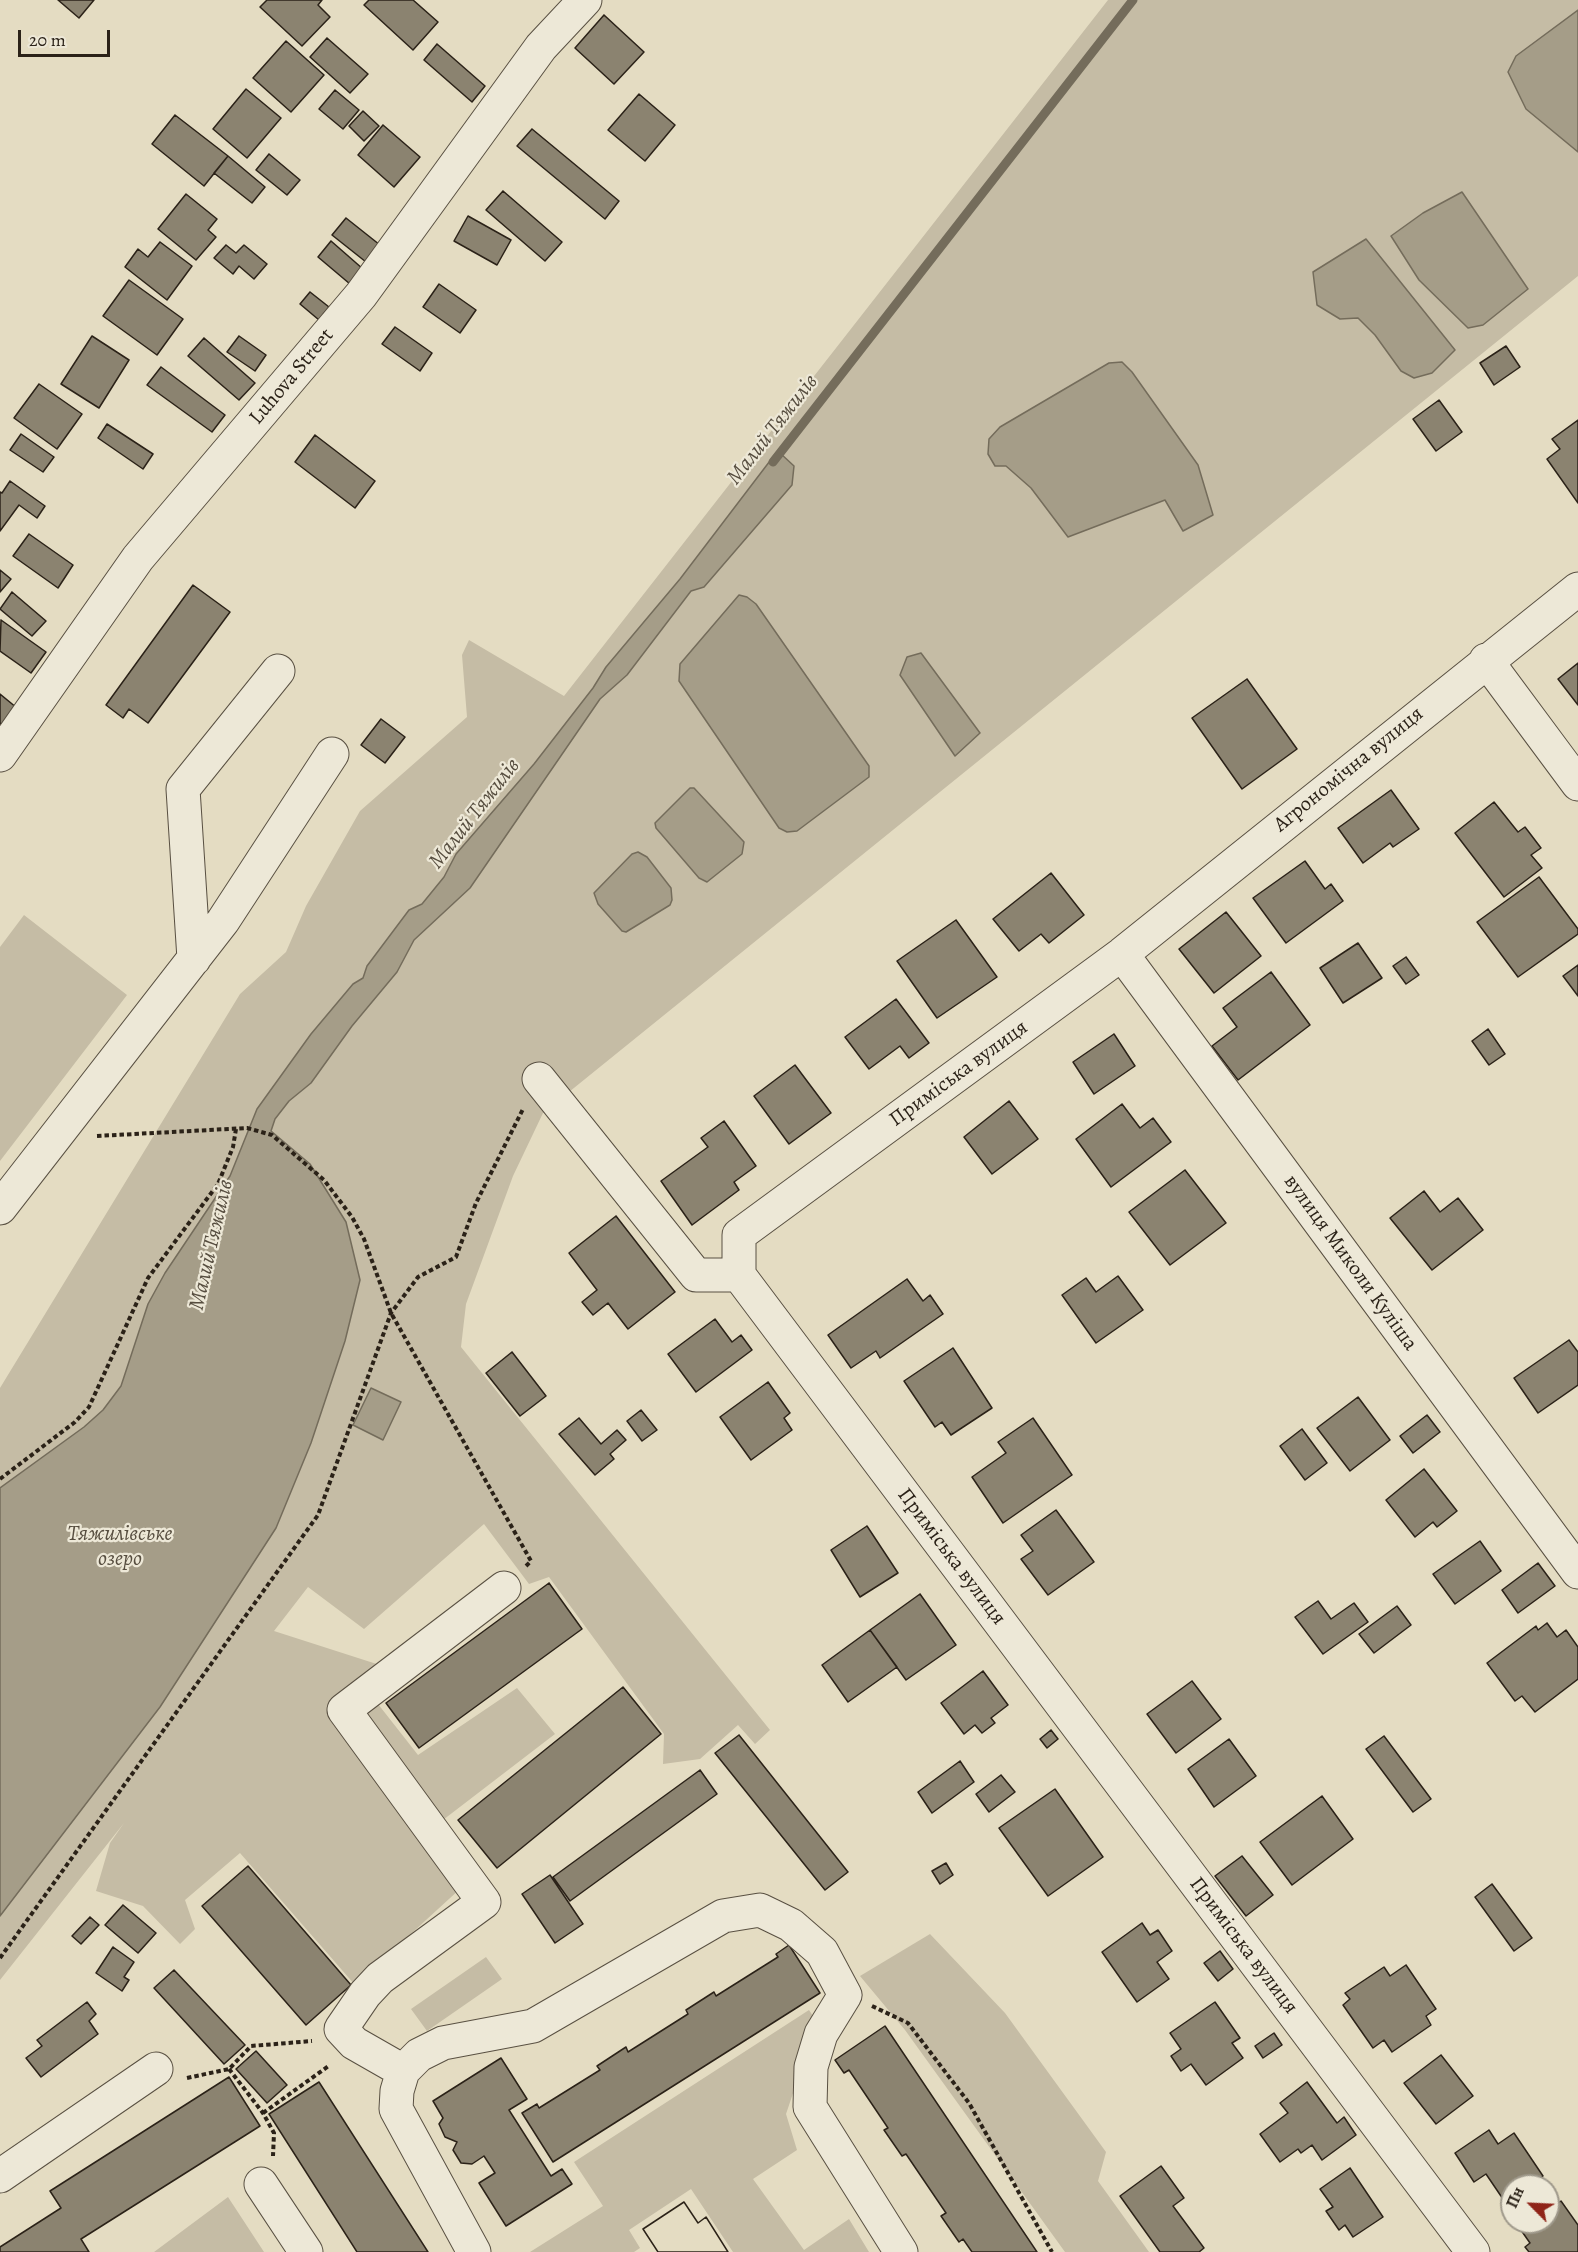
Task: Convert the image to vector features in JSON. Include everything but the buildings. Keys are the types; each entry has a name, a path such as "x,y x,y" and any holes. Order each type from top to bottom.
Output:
{"street":[{"name":"Luhova Street","path":"0,755 138,558 361,295 541,47 585,0"},
{"name":"Агрономічна вулиця","path":"1122,954 1486,660 1578,589"},
{"path":"1486,660 1578,784"},
{"path":"194,959 183,789 278,671"},
{"path":"0,1208 223,921 332,754"},
{"name":"Приміська вулиця","path":"1122,954 740,1235 739,1275 1473,2252"},
{"name":"вулиця Миколи Куліша","path":"1122,954 1578,1572"},
{"path":"539,1079 696,1275 739,1275"},
{"path":"403,2071 354,2043 341,2030 365,1994 380,1978 484,1902 344,1710 504,1588"},
{"path":"474,2252 396,2109 397,2091 403,2071 419,2055 443,2043 533,2026 723,1916 760,1910 791,1925 822,1952 845,1995 821,2034 812,2067 810,2107 901,2252"},
{"path":"0,2176 156,2069"},
{"path":"261,2184 306,2252"}],"path":[{"path":"0,1958 318,1515 391,1313 418,1277 456,1257 476,1203 539,1079"},
{"path":"0,1479 75,1422 89,1407 148,1278 218,1184 233,1147 236,1128"},
{"path":"54,1138 247,1128 272,1135 324,1180 340,1199 364,1239 391,1313 531,1561 504,1588"},
{"path":"845,1995 908,2023 969,2103 1052,2252"},
{"path":"156,2069 163,2078 175,2081 229,2069 251,2046 315,2040 341,2030"},
{"path":"263,2113 330,2066 341,2030"},
{"path":"229,2069 263,2113 274,2133 273,2159 261,2184"}],"shaded area":[{"path":"1108,0 1578,0 1578,276 543,1113 513,1176 466,1304 461,1347 770,1730 755,1744 738,1725 700,1759 663,1764 664,1734 549,1577 529,1584 484,1524 364,1629 308,1587 274,1631 386,1667 378,1704 418,1755 517,1688 555,1734 426,1833 461,1888 355,1985 240,1853 185,1900 195,1929 180,1944 143,1906 96,1891 110,1843 124,1823 0,1980 0,1388 240,994 286,952 306,906 360,811 467,717 462,655 469,640 564,696"},
{"path":"24,915 127,995 0,1161 0,947"},
{"path":"930,1934 1005,2013 1106,2152 1098,2181 1149,2252 1065,2252 905,2030 860,1976"},
{"path":"486,1957 502,1979 427,2031 411,2009"},
{"path":"809,2010 817,2022 786,2114 797,2150 753,2179 804,2250 849,2219 869,2252 733,2252 691,2189 629,2230 640,2248 634,2252 530,2252 603,2206 574,2162"},
{"path":"228,2197 264,2252 154,2252"}],"water":[{"path":"1578,10 1578,152 1526,109 1508,72 1516,56"},
{"path":"1462,192 1528,289 1483,325 1468,328 1419,280 1391,236 1423,213"},
{"path":"1366,239 1455,350 1432,373 1414,378 1401,371 1375,335 1358,318 1340,319 1317,305 1313,272"},
{"path":"1122,362 1132,372 1198,465 1213,515 1183,531 1165,500 1068,537 1031,488 1006,466 995,466 988,454 989,439 1000,427 1109,363"},
{"name":"Тяжилівське озеро","path":"776,453 780,453 794,466 792,485 704,587 691,591 627,675 600,699 470,888 414,940 397,972 352,1026 311,1083 289,1101 275,1119 271,1131 310,1164 346,1222 360,1280 345,1341 311,1443 276,1528 160,1707 0,1916 0,1488 84,1427 103,1410 121,1386 148,1304 165,1273 230,1176 257,1109 311,1034 353,984 363,978 367,966 409,910 422,904 444,877 456,854 534,764 593,688 606,667 680,579"},
{"path":"739,595 747,597 756,604 869,766 869,777 797,831 787,832 779,828 679,681 680,664"},
{"path":"921,653 980,733 955,756 900,675 907,657"},
{"path":"690,788 694,788 744,842 742,854 707,882 699,878 656,828 655,823"},
{"path":"638,852 647,857 671,888 672,900 670,905 626,932 622,931 598,904 594,893 632,854"},
{"path":"371,1388 401,1402 383,1440 353,1425"}],"waterway":[{"name":"Малий Тяжилів","path":"773,462 1133,0"}]}
